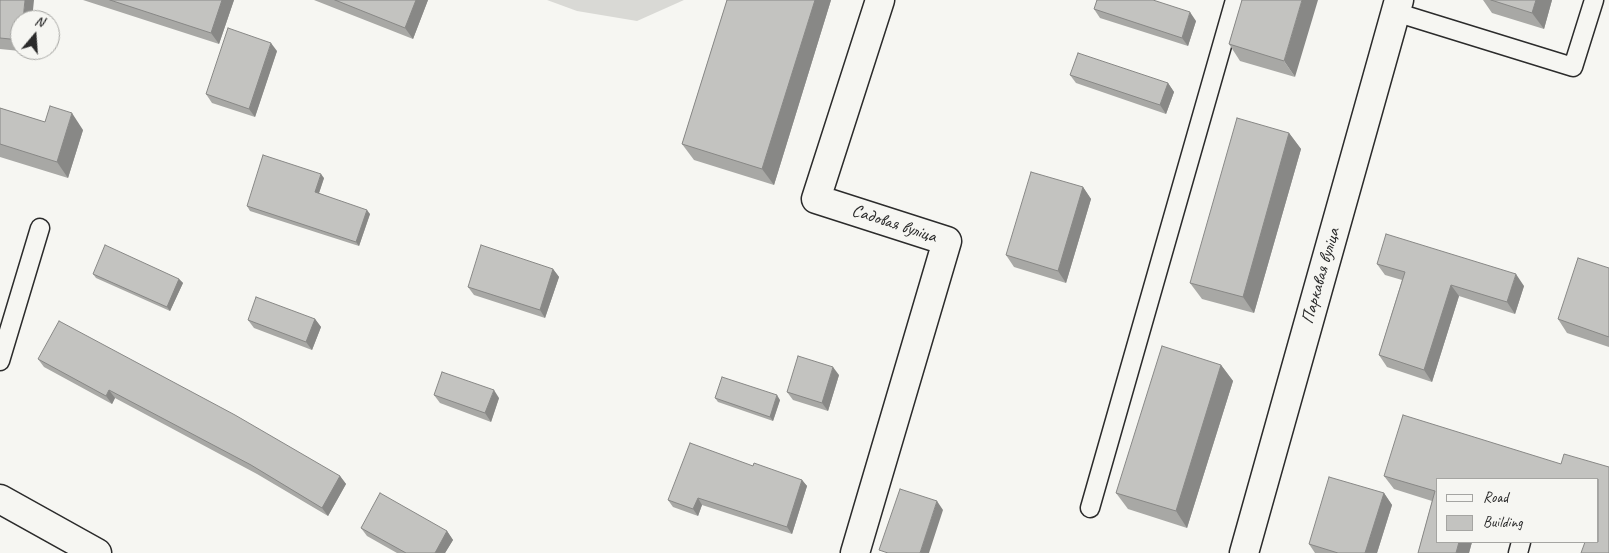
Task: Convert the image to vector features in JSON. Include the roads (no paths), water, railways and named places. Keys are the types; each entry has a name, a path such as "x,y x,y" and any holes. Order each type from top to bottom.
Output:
{"street":[{"name":"Садовая вуліца","path":"855,553 947,241 816,199 880,0"},
{"name":"Паркавая вуліца","path":"1244,553 1397,6"},
{"path":"0,499 97,553"}],"lane":[{"path":"1090,508 1235,0"},
{"path":"1397,6 1573,67 1594,0"},
{"path":"0,361 40,228"}]}
